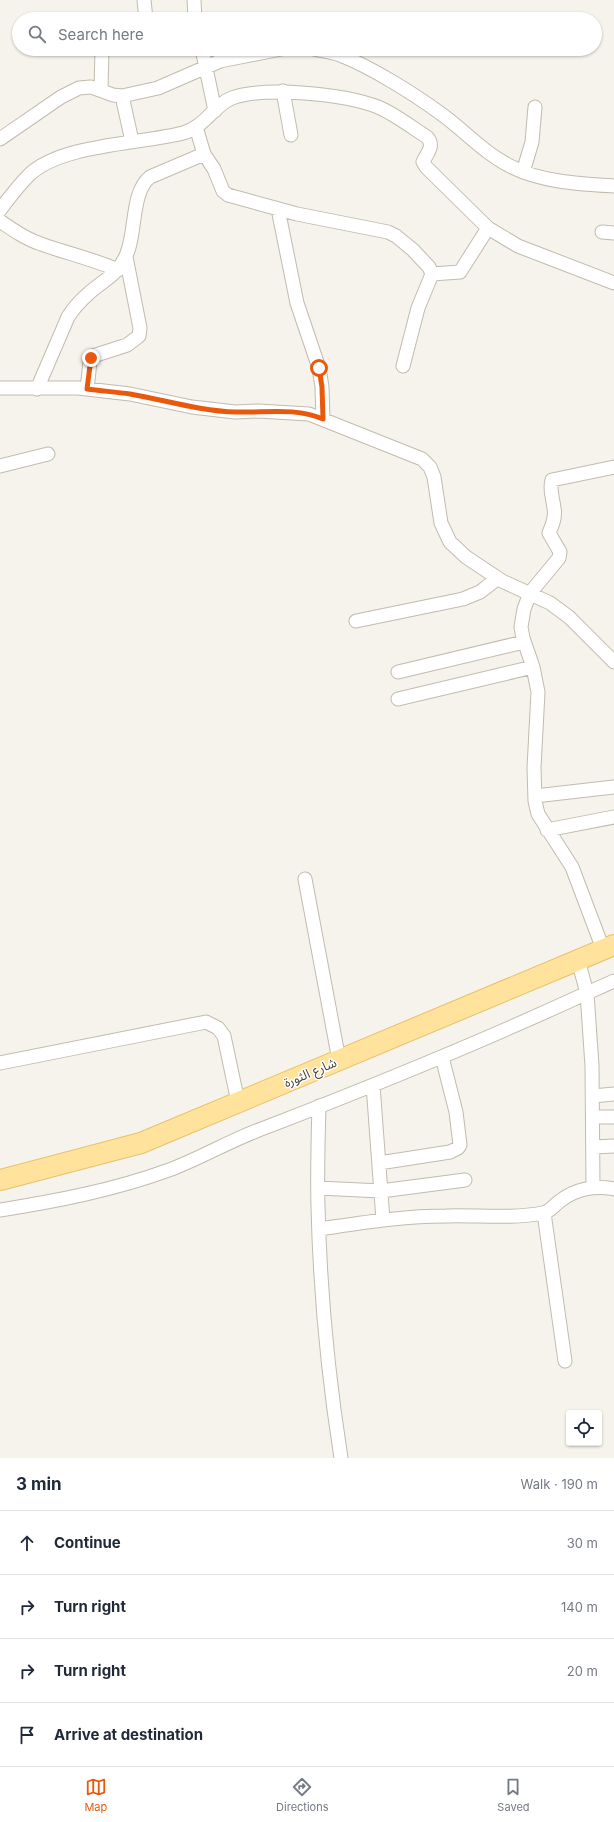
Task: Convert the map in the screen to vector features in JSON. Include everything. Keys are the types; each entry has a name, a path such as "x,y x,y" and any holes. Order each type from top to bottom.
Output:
{"main road":[{"name":"شارع الثورة","path":"0,1180 141,1143 609,947"}],"street":[{"path":"144,0 145,12"},
{"path":"194,0 195,12"},
{"path":"101,90 102,56"},
{"path":"204,56 216,111"},
{"path":"0,139 61,97 79,88 91,86 113,95 122,96 158,88 220,61 245,56"},
{"path":"341,56 363,66 440,113 509,166 522,172 572,183 614,186"},
{"path":"284,91 291,135"},
{"path":"0,210 30,174 49,162 70,154 132,141 183,133 196,127 229,99 238,96 284,91 360,100 380,108 427,137 430,141 431,147 424,162 426,167 488,228 518,246 614,282"},
{"path":"122,96 132,141"},
{"path":"522,172 532,142 535,107"},
{"path":"196,127 204,154 214,169 223,191 228,195 297,214 388,232 396,236 413,250 429,267 432,274 414,322 403,366"},
{"path":"37,389 68,317 74,308 118,270 126,257 131,240 138,197 144,182 150,177 204,154"},
{"path":"278,209 298,304 319,368 322,387 323,419"},
{"path":"0,221 17,233 40,244 88,258 118,270"},
{"path":"432,274 460,272 488,228"},
{"path":"87,389 90,362 93,356 98,353 118,348 137,339 139,336 140,328 126,257"},
{"path":"0,388 87,389 130,394 192,407 235,412 297,412 309,414 323,419 339,428 422,459 430,467 434,477 441,523 450,542 466,557 498,578 550,603 569,617 614,662"},
{"path":"0,466 48,454"},
{"path":"609,947 572,867 538,814 535,796 538,692 533,667 524,642 521,627 522,618 530,593 559,558 560,552 549,533 553,520 554,509 550,487 552,480 614,467"},
{"path":"356,621 463,599 480,592 498,578"},
{"path":"398,672 524,642"},
{"path":"398,699 533,667"},
{"path":"535,796 614,787"},
{"path":"547,830 614,818"},
{"path":"305,879 339,1060"},
{"path":"578,960 587,993 593,1096 593,1187"},
{"path":"0,1210 59,1201 135,1182 171,1169 243,1136 442,1057 614,981"},
{"path":"0,1063 206,1022 218,1028 224,1036 238,1102"},
{"path":"378,1163 450,1152 458,1148 460,1145 456,1112 442,1057"},
{"path":"373,1085 383,1220"},
{"path":"593,1096 614,1094"},
{"path":"318,1106 319,1229 329,1355 341,1458"},
{"path":"593,1117 614,1117"},
{"path":"594,1146 614,1146"},
{"path":"318,1188 381,1191 465,1180"},
{"path":"319,1229 383,1220 444,1216 507,1216 544,1213 550,1210 562,1199 584,1189 593,1187 614,1189"},
{"path":"544,1213 565,1361"}],"route":[{"path":"91,358 87,389 130,394 192,407 235,412 297,412 317,416 323,419 322,387 319,368"}]}
